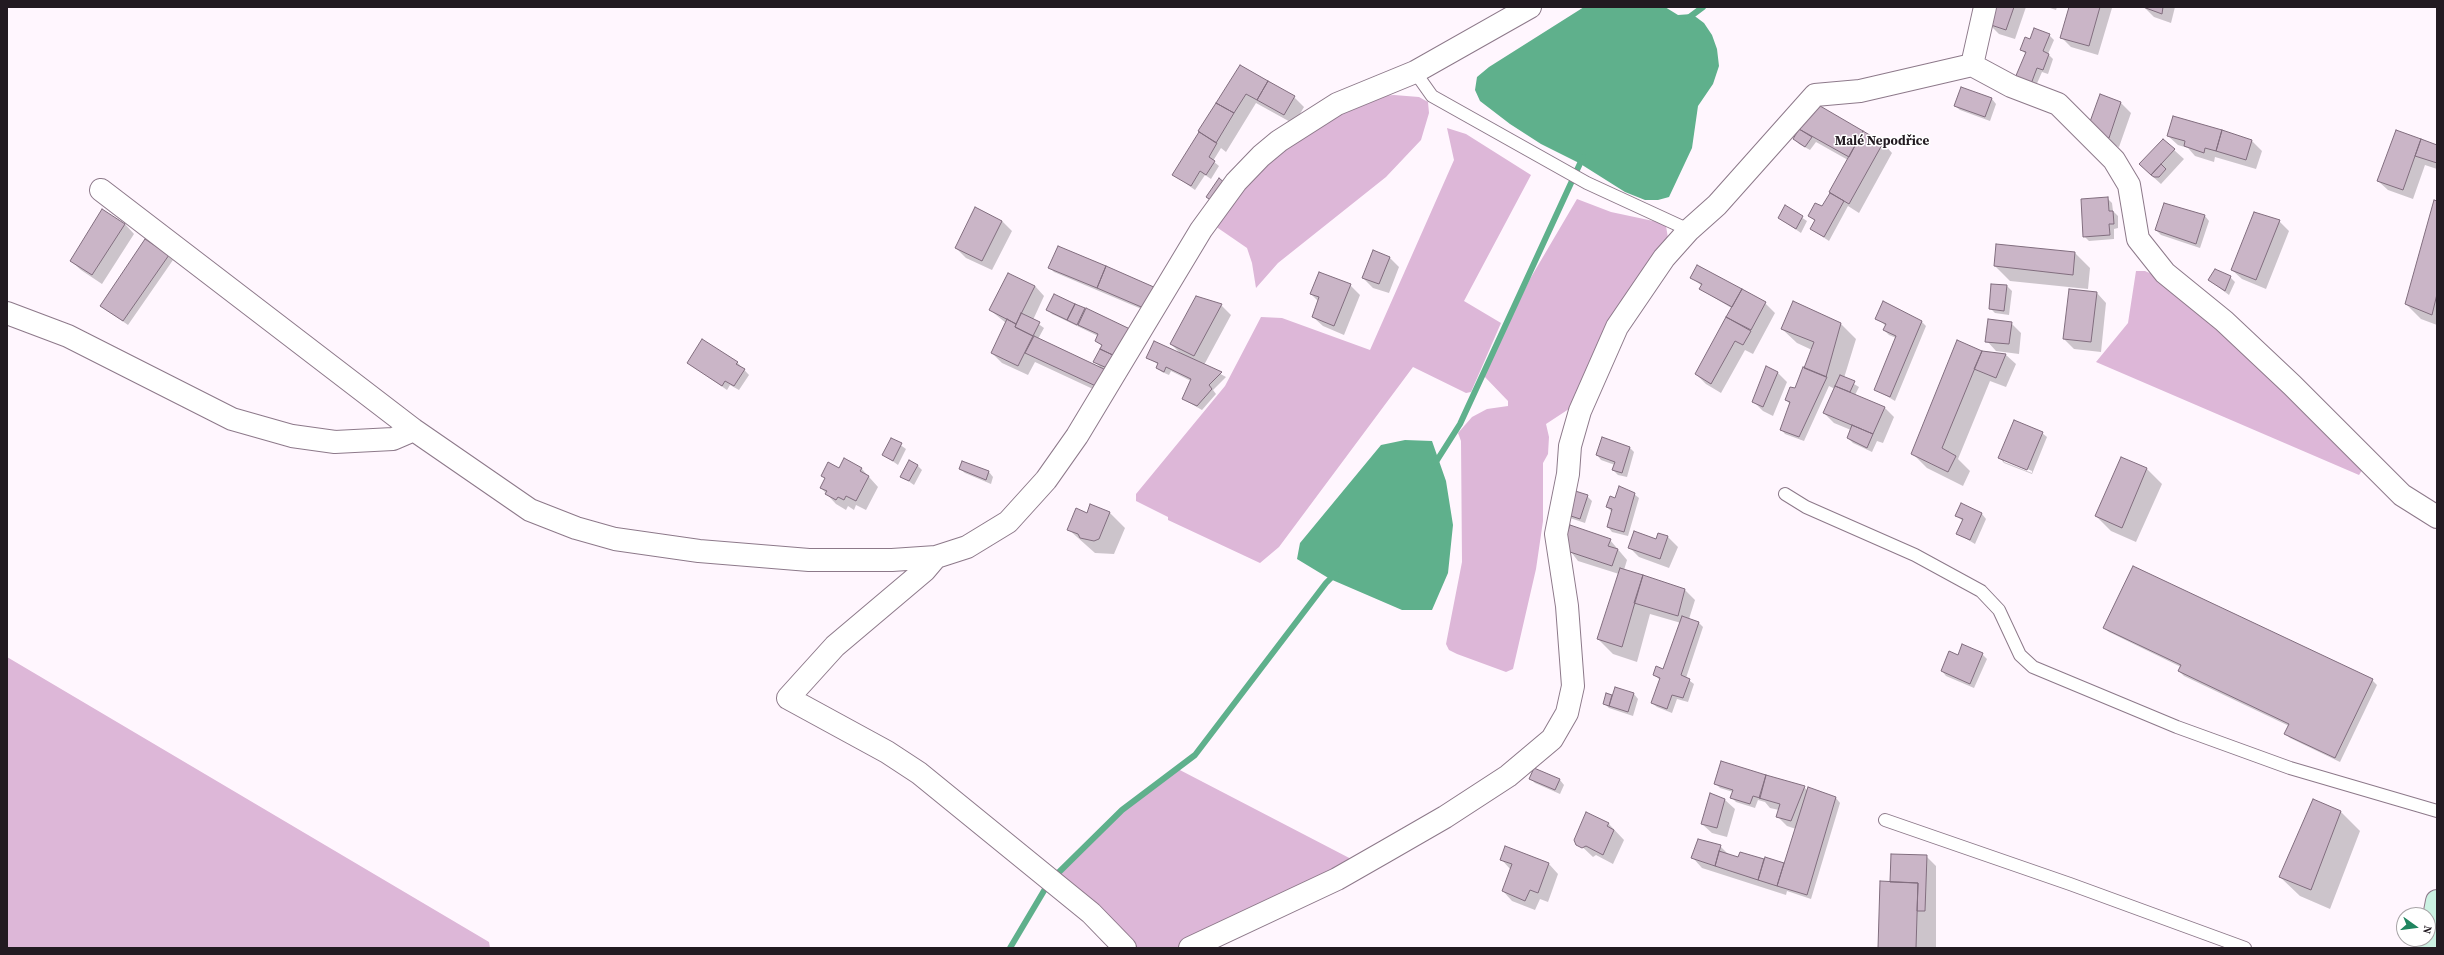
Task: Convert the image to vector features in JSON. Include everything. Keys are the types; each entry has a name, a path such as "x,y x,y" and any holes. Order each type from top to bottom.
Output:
{"main road":[{"path":"2428,948 2437,901"}],"street":[{"path":"101,190 414,430 530,510 576,528 615,539 699,551 809,560 892,560 936,557 967,547 1008,522 1046,480 1077,436 1201,230 1236,182 1261,156 1278,141 1337,104 1415,72 1530,7"},
{"path":"1972,65 1985,7"},
{"path":"1190,948 1337,880 1393,848 1445,817 1508,776 1552,739 1567,713 1573,686 1567,606 1556,534 1568,474 1572,439 1580,411 1617,327 1664,258 1689,230 1717,205 1815,95 1860,91 1972,65 2011,86 2058,104 2118,166 2129,185 2138,239 2165,273 2224,322 2292,385 2402,495 2437,517"},
{"path":"7,313 68,336 232,419 262,428 292,436 335,442 393,439 414,430"},
{"path":"936,557 925,570 835,646 788,698 887,752 919,773 1091,913 1125,948"}],"lane":[{"path":"1415,72 1432,96 1587,183 1689,230"},
{"path":"1785,494 1806,507 1915,555 1981,591 1999,610 2020,655 2033,667 2177,727 2290,768 2437,811"},
{"path":"1885,820 2077,886 2245,948"}],"shaded area":[{"path":"1584,7 1665,7 1678,15 1692,14 1704,23 1712,35 1717,49 1719,66 1713,84 1698,106 1692,148 1669,197 1658,200 1645,200 1625,192 1579,163 1541,144 1510,124 1480,101 1475,90 1477,77 1489,67"},
{"path":"1394,95 1419,97 1428,102 1429,113 1421,140 1386,177 1278,263 1256,288 1252,263 1247,248 1215,226 1254,173 1312,129 1363,102 1380,96"},
{"path":"1447,128 1466,134 1531,175 1464,301 1501,323 1471,392 1466,393 1413,367 1279,547 1260,563 1168,520 1168,517 1136,501 1136,494 1225,386 1261,317 1282,318 1370,350 1454,160"},
{"path":"1577,199 1611,212 1658,222 1666,226 1668,238 1575,405 1546,424 1549,437 1548,454 1543,463 1543,521 1536,569 1513,669 1506,672 1457,654 1449,650 1446,644 1462,562 1461,441 1458,433 1472,417 1487,409 1508,406 1508,401 1483,375 1530,279"},
{"path":"2136,271 2145,271 2159,277 2287,385 2364,467 2359,475 2096,362 2128,323"},
{"path":"1405,440 1432,441 1446,481 1453,525 1448,573 1432,610 1402,610 1330,579 1297,559 1300,543 1381,445"},
{"path":"7,657 489,942 490,948 7,948"},
{"path":"1176,768 1357,862 1182,948 1132,948 1053,875 1087,848 1126,808"}],"building":[{"path":"1994,7 2014,7 2006,30 1988,24"},
{"path":"2069,7 2100,7 2089,46 2060,38"},
{"path":"2143,7 2163,7 2162,14"},
{"path":"2034,28 2050,34 2043,51 2049,54 2043,70 2037,68 2031,84 2015,78 2026,52 2020,50 2025,37 2030,39"},
{"path":"1240,65 1268,81 1257,100 1246,94 1234,113 1216,103"},
{"path":"1268,81 1295,96 1284,115 1257,100"},
{"path":"1961,87 1992,98 1985,117 1954,106"},
{"path":"2100,94 2121,102 2109,138 2087,130"},
{"path":"1216,103 1234,113 1216,143 1198,131"},
{"path":"1815,103 1863,131 1849,157 1799,129"},
{"path":"2173,116 2222,130 2216,151 2205,148 2204,153 2184,146 2185,141 2167,136"},
{"path":"1799,129 1812,137 1805,147 1793,139"},
{"path":"2222,130 2252,140 2246,160 2216,151"},
{"path":"2396,130 2421,139 2403,190 2377,181"},
{"path":"1863,131 1883,143 1849,204 1829,192"},
{"path":"1199,132 1217,143 1209,157 1215,161 1206,175 1200,171 1191,186 1172,175"},
{"path":"2163,139 2175,149 2151,175 2139,164"},
{"path":"2421,139 2437,145 2437,163 2415,156"},
{"path":"2161,164 2166,169 2159,177 2154,177 2151,175"},
{"path":"1219,178 1226,184 1212,201 1206,197"},
{"path":"1830,193 1844,201 1824,237 1810,229 1815,220 1808,216 1815,203 1822,206"},
{"path":"2108,197 2109,211 2113,211 2114,224 2109,224 2110,235 2083,237 2081,199"},
{"path":"2434,200 2437,201 2437,294 2432,315 2405,304"},
{"path":"2164,203 2205,215 2196,244 2155,230"},
{"path":"1785,205 1803,216 1796,229 1778,218"},
{"path":"975,207 1002,221 982,261 955,248"},
{"path":"102,209 125,224 92,275 70,261"},
{"path":"2254,212 2280,220 2256,280 2231,270"},
{"path":"145,239 169,255 123,321 100,306"},
{"path":"1996,244 2075,252 2073,275 1994,266"},
{"path":"1058,246 1106,266 1097,288 1048,268"},
{"path":"1373,250 1390,257 1379,284 1362,278"},
{"path":"1697,265 1742,289 1732,307 1699,289 1702,284 1690,278"},
{"path":"1106,266 1156,288 1146,309 1097,288"},
{"path":"2215,269 2231,276 2225,291 2208,280"},
{"path":"1319,272 1351,284 1334,326 1312,317 1319,297 1310,294"},
{"path":"1008,273 1035,286 1016,324 989,310"},
{"path":"1991,284 2007,285 2004,311 1989,309"},
{"path":"1742,289 1766,302 1751,330 1726,317"},
{"path":"2069,289 2097,292 2091,342 2063,339"},
{"path":"1054,294 1075,304 1067,320 1046,310"},
{"path":"1196,296 1222,304 1194,356 1170,344"},
{"path":"1793,301 1841,323 1826,377 1804,368 1814,342 1781,329"},
{"path":"1883,301 1922,321 1890,397 1874,390 1896,336 1883,330 1886,324 1875,319"},
{"path":"1075,304 1085,308 1077,325 1067,320"},
{"path":"1086,308 1132,330 1117,357 1100,349 1102,345 1095,341 1098,334 1078,325"},
{"path":"1021,313 1040,322 1033,336 1015,327"},
{"path":"1726,317 1751,331 1743,345 1735,341 1711,384 1695,374"},
{"path":"1007,319 1016,324 1015,327 1033,336 1018,366 991,353"},
{"path":"1988,319 2012,322 2009,344 1985,342"},
{"path":"1034,336 1106,370 1098,387 1025,353"},
{"path":"702,339 738,362 736,364 745,369 734,386 725,381 722,386 687,363"},
{"path":"1957,340 1982,351 1942,448 1956,456 1948,472 1911,454"},
{"path":"1154,341 1222,372 1209,385 1212,389 1197,406 1182,399 1191,379 1166,367 1164,372 1156,368 1158,363 1146,358"},
{"path":"1100,349 1117,357 1107,368 1093,362"},
{"path":"1982,351 2006,354 1996,378 1974,369"},
{"path":"1766,366 1778,372 1763,407 1752,402"},
{"path":"1803,367 1827,377 1799,437 1780,430 1790,402 1785,400 1790,387 1795,388"},
{"path":"1840,375 1855,381 1850,392 1835,386"},
{"path":"1835,386 1885,407 1873,434 1823,413"},
{"path":"2014,420 2043,432 2027,470 1998,458"},
{"path":"1852,425 1873,434 1867,448 1847,438"},
{"path":"1602,437 1630,447 1622,473 1612,470 1615,462 1596,455"},
{"path":"891,438 902,443 893,461 882,455"},
{"path":"2121,457 2147,468 2122,528 2095,516"},
{"path":"844,458 862,468 860,471 869,476 856,501 846,496 844,500 838,497 836,500 825,494 827,491 820,488 825,478 821,476 828,462 839,468"},
{"path":"909,460 918,465 909,481 900,477"},
{"path":"962,461 989,471 986,480 959,469"},
{"path":"1619,486 1635,493 1624,532 1607,527 1612,509 1606,507 1610,496 1615,498"},
{"path":"1572,490 1588,495 1580,519 1565,514"},
{"path":"1961,503 1982,513 1970,540 1956,534 1963,519 1955,516"},
{"path":"1090,504 1110,512 1099,539 1094,541 1080,538 1078,534 1067,530 1076,508 1087,513"},
{"path":"1570,525 1611,539 1608,546 1618,549 1612,566 1567,551 1569,546 1563,545"},
{"path":"1634,531 1656,539 1658,533 1668,536 1660,559 1628,548"},
{"path":"2133,566 2373,679 2335,758 2284,734 2289,724 2178,671 2181,665 2103,628"},
{"path":"1620,568 1643,575 1622,647 1597,639"},
{"path":"1643,575 1685,589 1678,616 1634,603"},
{"path":"1682,616 1699,622 1681,675 1690,679 1683,698 1672,695 1667,709 1651,703 1660,678 1653,675 1656,666 1663,669"},
{"path":"1962,644 1983,653 1970,684 1941,671 1949,651 1958,655"},
{"path":"1615,687 1634,693 1628,712 1609,706"},
{"path":"1606,693 1612,695 1609,706 1603,704"},
{"path":"1721,761 1766,775 1760,798 1753,796 1750,804 1730,798 1733,790 1714,784"},
{"path":"1534,768 1560,779 1555,790 1529,779"},
{"path":"1766,775 1805,786 1791,821 1776,817 1780,804 1759,798"},
{"path":"1808,787 1836,797 1807,895 1777,886"},
{"path":"1710,793 1725,799 1717,828 1701,824"},
{"path":"2313,799 2341,811 2311,890 2279,877"},
{"path":"1586,812 1609,823 1607,826 1614,830 1603,855 1586,846 1582,848 1576,845 1574,840"},
{"path":"1698,839 1721,845 1715,866 1691,858"},
{"path":"1505,846 1549,863 1538,893 1530,890 1525,901 1502,891 1512,864 1500,860"},
{"path":"1719,851 1738,857 1740,852 1764,859 1758,880 1715,866"},
{"path":"1891,854 1927,855 1925,911 1917,911 1918,883 1890,882"},
{"path":"1765,857 1784,863 1777,886 1758,880"},
{"path":"1880,881 1918,883 1916,948 1878,948"}],"waterway":[{"path":"1687,19 1703,7"},
{"path":"1434,465 1460,424 1583,157"},
{"path":"1054,877 1122,810 1195,755 1326,583 1336,573"},
{"path":"1010,948 1048,884"}],"district":[{"name":"Malé Nepodřice","path":"1882,142"}]}
